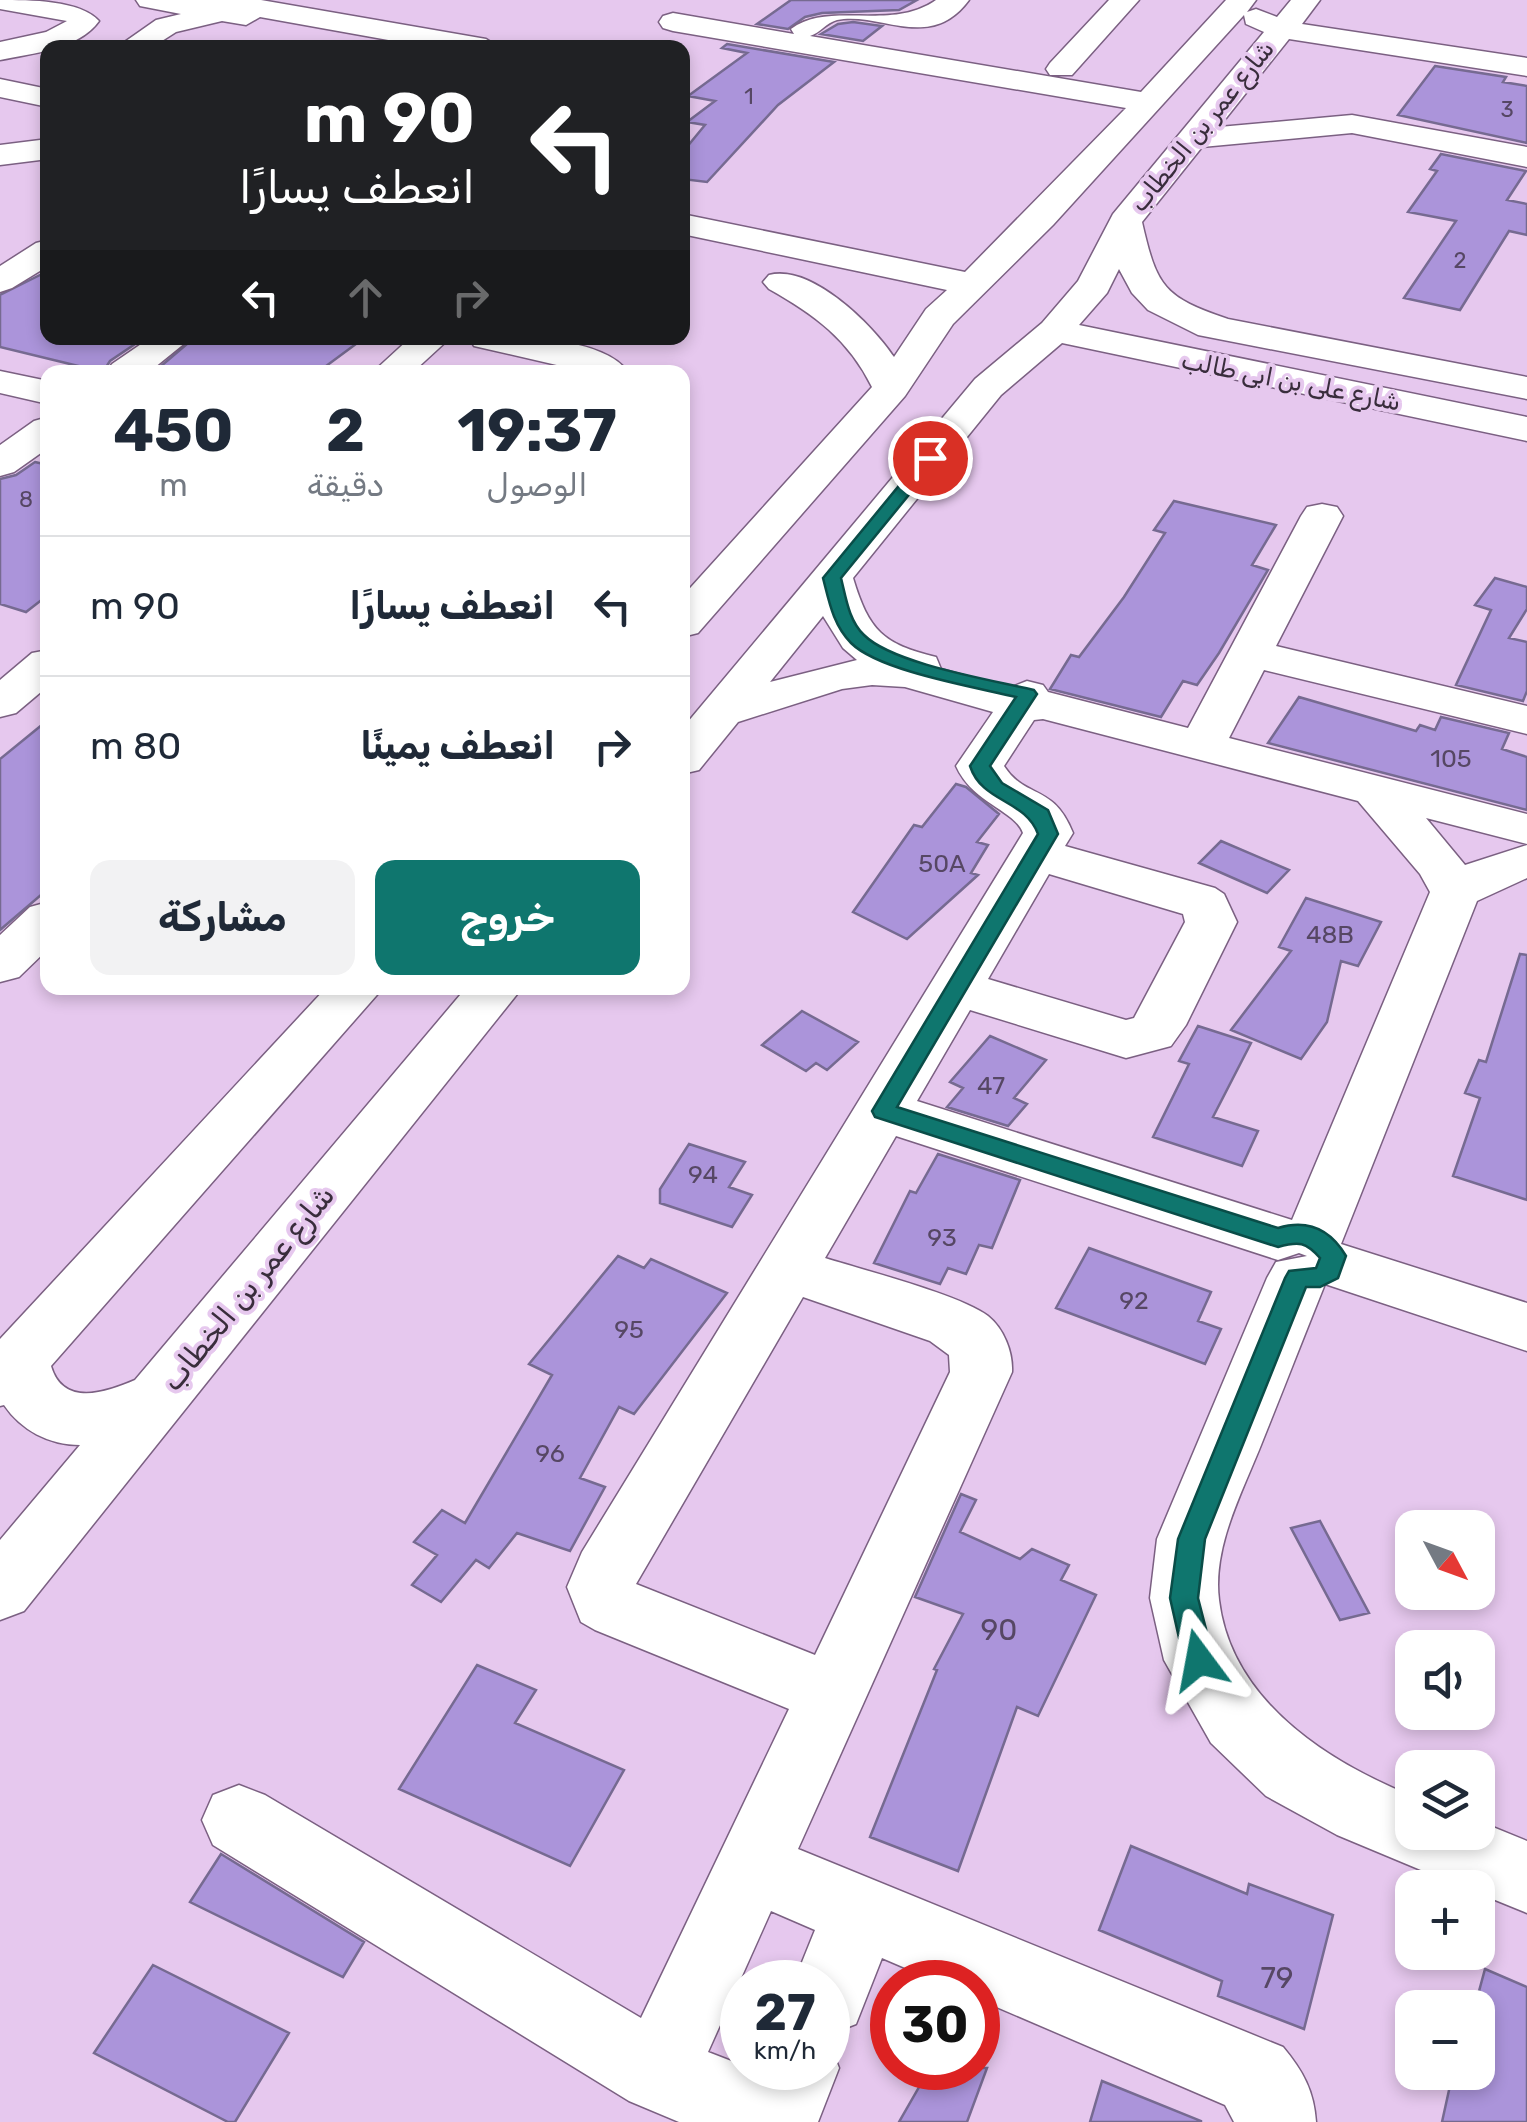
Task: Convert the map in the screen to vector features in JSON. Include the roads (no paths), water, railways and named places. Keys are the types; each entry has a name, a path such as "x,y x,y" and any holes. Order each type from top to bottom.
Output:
{"street":[{"path":"0,0 79,14 84,21 78,38"},
{"path":"212,0 403,40"},
{"path":"134,20 166,26 197,16 239,15 347,29 394,0"},
{"path":"805,30 824,14 841,11 928,19 956,0"},
{"path":"1060,69 1125,0"},
{"name":"شارع عمر بن الخطاب","path":"690,750 988,387 1055,331 1083,299 1094,285 1124,220 1306,0"},
{"path":"1233,12 1281,28 1527,67"},
{"name":"شارع عمر بن الخطاب","path":"690,615 892,388 939,317 1041,218 1233,12"},
{"path":"78,38 134,20 239,15"},
{"path":"700,18 1155,93"},
{"path":"653,40 700,18 805,30 882,49 1060,69 1155,93"},
{"path":"1442,54 1458,33 1503,36"},
{"path":"0,34 40,51"},
{"path":"1355,97 1381,44"},
{"path":"0,51 40,54"},
{"path":"0,68 40,56"},
{"path":"0,88 40,96"},
{"path":"1189,139 1355,97 1527,157"},
{"path":"5,128 40,131"},
{"path":"0,155 40,150"},
{"path":"866,261 983,244 1041,218"},
{"path":"1124,220 1135,272 1143,288 1186,317 1218,328"},
{"path":"690,226 971,284"},
{"path":"0,281 40,255"},
{"path":"889,304 922,293 927,283 920,273"},
{"path":"892,388 877,356 856,328 764,279 939,317"},
{"name":"شارع على بن ابى طالب","path":"1083,299 1527,388"},
{"path":"988,387 1096,366 1194,362 1195,343 1218,328"},
{"name":"شارع على بن ابى طالب","path":"1055,331 1527,429"},
{"path":"135,365 163,345"},
{"path":"399,365 424,345"},
{"path":"518,345 600,365"},
{"path":"0,382 40,392"},
{"path":"0,464 40,435"},
{"path":"1202,746 1322,516"},
{"path":"832,578 842,616 858,640 928,674 1527,829"},
{"path":"0,651 40,662"},
{"path":"1249,653 1527,720"},
{"path":"0,703 40,670"},
{"path":"722,712 854,672 928,674"},
{"path":"833,1694 618,1610 605,1600 601,1587 1048,834 1041,814 984,778 980,766 1030,702"},
{"path":"1376,790 1441,868 1455,892"},
{"path":"957,988 1126,1039 1140,1038 1159,1025 1210,922 1206,906 1197,900 1037,854"},
{"path":"1395,1824 1362,1811 1292,1772 1236,1720 1199,1660 1184,1598 1192,1539 1455,892 1527,861"},
{"path":"0,964 40,926"},
{"path":"158,1398 121,1416 80,1421 45,1411 9,1371 350,995"},
{"name":"شارع عمر بن الخطاب","path":"7,1558 158,1398 490,995"},
{"path":"883,1111 1527,1327"},
{"path":"657,2073 981,1372 983,1353 972,1336 952,1324 788,1269"},
{"path":"239,1820 657,2073 784,2103"},
{"path":"1459,1850 1527,1877"},
{"path":"754,1867 1254,2076 1274,2100 1274,2122"},
{"path":"843,1960 862,1912"}]}
